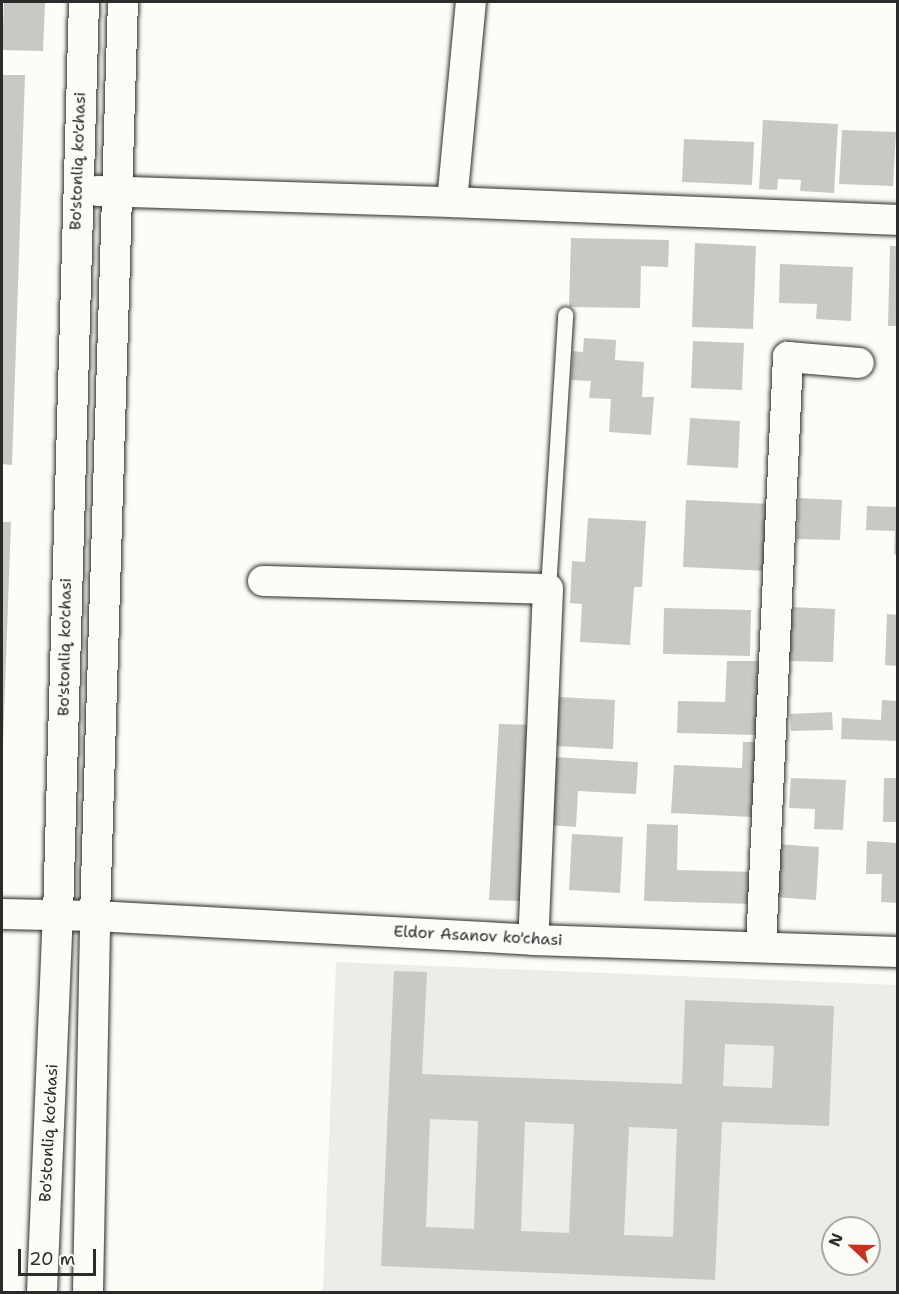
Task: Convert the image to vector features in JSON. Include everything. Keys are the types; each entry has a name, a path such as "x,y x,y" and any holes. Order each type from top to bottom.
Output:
{"street":[{"name":"Bo'stonliq ko'chasi","path":"42,1293 58,915 84,2"},
{"path":"88,1293 95,916 123,2"},
{"path":"452,201 471,2"},
{"path":"77,190 452,201 897,219"},
{"path":"761,947 788,357 859,363"},
{"path":"263,581 548,589 533,940"},
{"name":"Eldor Asanov ko'chasi","path":"2,914 95,916 533,940 897,951"}],"lane":[{"path":"548,589 566,315"}],"shaded area":[{"path":"336,962 897,985 897,1292 323,1292"}],"building":[{"path":"4,2 45,2 43,51 2,50"},
{"path":"2,75 25,75 12,465 2,464"},
{"path":"763,120 838,124 834,193 800,191 801,180 778,179 777,190 759,189"},
{"path":"842,130 896,132 893,186 839,184"},
{"path":"684,139 754,142 752,185 682,182"},
{"path":"571,238 669,240 668,267 641,266 640,308 569,307"},
{"path":"695,243 756,246 753,329 692,327"},
{"path":"890,246 898,246 898,326 888,326"},
{"path":"780,264 853,267 851,321 816,319 817,304 779,303"},
{"path":"584,338 616,340 615,360 644,362 642,397 654,397 651,435 609,432 611,399 589,398 591,381 571,380 573,351 583,352"},
{"path":"693,341 744,343 742,390 691,388"},
{"path":"690,418 740,421 738,468 687,465"},
{"path":"799,498 842,500 840,540 797,539"},
{"path":"686,500 770,504 767,571 683,567"},
{"path":"867,506 898,507 898,555 894,554 895,531 866,530"},
{"path":"588,518 646,521 642,587 634,587 630,645 580,642 582,604 570,603 572,561 585,562"},
{"path":"2,522 11,522 3,743 2,743"},
{"path":"790,607 835,609 833,662 788,661"},
{"path":"664,608 751,610 750,656 663,654"},
{"path":"887,614 898,615 898,666 885,665"},
{"path":"727,661 759,661 757,735 677,733 678,701 725,702"},
{"path":"558,697 615,700 613,749 556,746"},
{"path":"882,700 898,701 898,741 841,739 842,718 881,720"},
{"path":"832,712 833,730 791,731 790,714"},
{"path":"499,724 531,725 521,901 489,900"},
{"path":"743,742 756,742 752,817 671,813 674,765 742,768"},
{"path":"553,757 638,762 636,794 578,791 576,827 549,825"},
{"path":"791,778 846,780 843,830 814,829 815,809 789,808"},
{"path":"884,778 898,778 898,822 883,822"},
{"path":"647,824 678,825 677,870 754,872 753,904 644,901"},
{"path":"572,834 623,837 620,893 569,890"},
{"path":"867,841 898,843 898,903 881,902 882,874 866,874"},
{"path":"776,844 819,847 816,900 772,897"},
{"path":"394,971 427,972 422,1074 682,1084 685,1000 834,1006 829,1126 722,1122 715,1280 381,1266","holes":["725,1044 774,1046 772,1088 723,1086","430,1119 478,1121 474,1229 426,1227","525,1122 574,1124 569,1233 521,1231","629,1127 677,1129 673,1237 624,1235"]}]}
